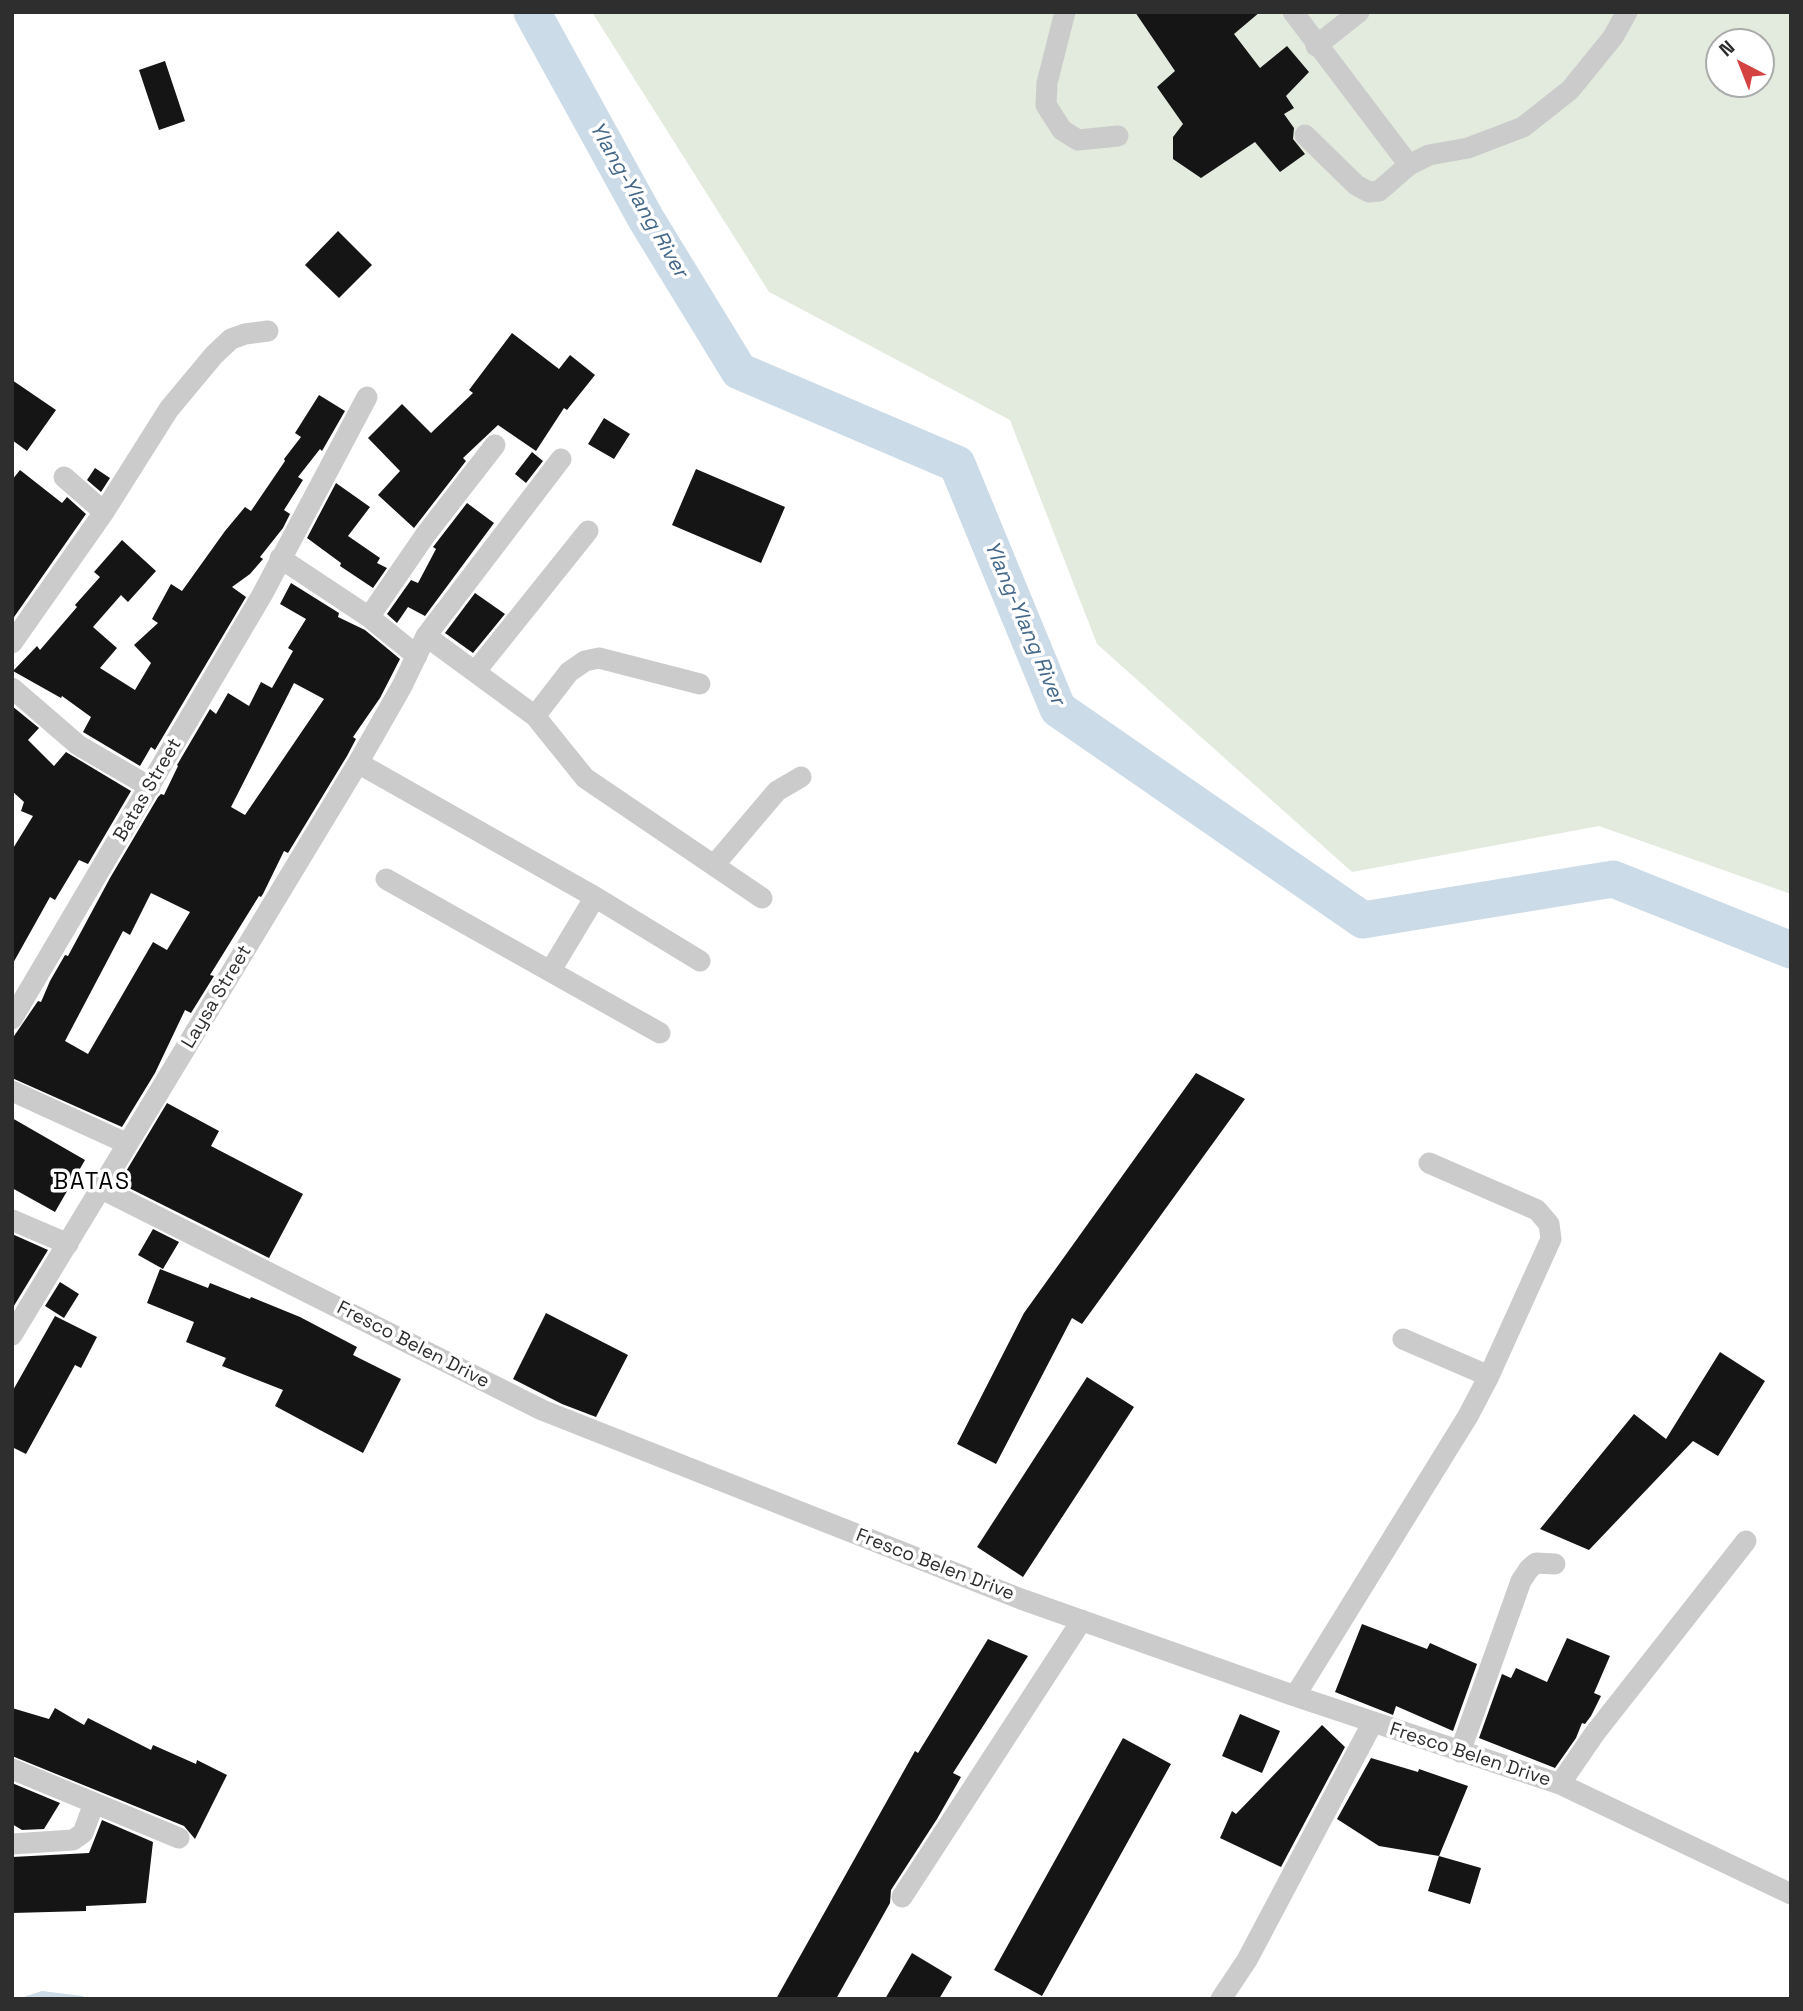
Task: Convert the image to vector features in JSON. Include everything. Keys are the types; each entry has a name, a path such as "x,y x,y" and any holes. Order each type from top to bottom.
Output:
{"street":[{"path":"1065,12 1047,83 1046,105 1062,130 1078,140 1118,136"},
{"path":"1293,12 1316,46 1409,165"},
{"path":"1316,46 1359,12"},
{"path":"1304,135 1356,185 1369,192 1379,191 1409,165 1429,155 1468,148 1523,127 1570,90 1613,37 1627,12"},
{"path":"12,643 104,512 169,409 231,339 268,331"},
{"name":"Batas Street","path":"12,1019 262,595 368,397"},
{"path":"369,617 426,534 495,445"},
{"name":"Laysa Street","path":"12,1335 358,763 426,636 561,459"},
{"path":"64,477 104,512"},
{"path":"475,672 588,531"},
{"path":"281,558 369,617 416,656"},
{"path":"426,636 535,716 585,778 762,898"},
{"path":"535,716 569,672 585,661 599,658 700,684"},
{"path":"12,688 78,746 150,787"},
{"path":"358,763 595,897 700,961"},
{"path":"715,864 771,797 801,777"},
{"path":"386,878 660,1033"},
{"path":"551,970 595,897"},
{"path":"12,1091 128,1144"},
{"path":"1295,1696 1468,1416 1551,1239 1549,1224 1537,1210 1429,1163"},
{"name":"Fresco Belen Drive","path":"100,1188 542,1410 1021,1599 1295,1696 1560,1784 1791,1894"},
{"path":"12,1220 68,1244"},
{"path":"1403,1339 1489,1376"},
{"path":"1560,1784 1595,1733 1746,1541"},
{"path":"1460,1752 1521,1581 1536,1563 1555,1564"},
{"path":"902,1897 1082,1620"},
{"path":"1221,1999 1247,1959 1373,1722"},
{"path":"12,1769 179,1838"},
{"path":"12,1844 73,1840 83,1832 94,1803"}],"shaded area":[{"path":"592,12 1791,12 1791,894 1599,826 1352,872 1097,644 1010,420 769,292"}],"building":[{"path":"1135,12 1260,12 1234,34 1260,68 1287,46 1309,72 1286,96 1294,108 1284,114 1294,128 1293,139 1305,154 1280,172 1255,142 1201,178 1173,159 1173,137 1183,124 1157,87 1175,71"},
{"path":"165,61 185,121 159,130 139,70"},
{"path":"338,231 372,265 339,298 305,265"},
{"path":"512,333 559,369 570,355 595,375 567,410 564,408 536,451 498,425 463,458 466,461 414,528 378,495 400,471 368,438 402,404 431,433 473,393 469,390"},
{"path":"12,380 56,410 27,451 12,440"},
{"path":"319,395 345,411 322,451 320,449 298,477 303,480 284,510 290,514 283,528 260,557 263,559 250,574 232,587 246,597 155,750 151,747 140,766 83,732 91,717 62,696 61,698 13,671 37,646 40,650 77,607 75,605 100,577 94,572 122,540 156,571 128,602 121,595 93,627 117,648 100,668 135,690 151,663 134,645 158,623 152,619 171,584 182,591 245,507 251,511 301,437 295,433"},
{"path":"604,418 630,434 614,459 588,444"},
{"path":"532,452 543,461 526,483 515,474"},
{"path":"95,468 110,478 101,492 87,480"},
{"path":"696,469 785,507 761,563 672,525"},
{"path":"20,470 62,503 67,497 86,514 12,620 12,480"},
{"path":"336,483 370,507 348,536 380,558 377,563 387,568 373,588 340,566 341,563 307,538"},
{"path":"467,503 494,523 425,616 408,607 397,623 387,614 411,580 418,583 436,549 433,547"},
{"path":"291,583 339,613 338,617 365,630 400,659 380,698 353,737 356,739 347,756 288,853 284,851 263,894 259,896 210,975 214,976 191,1013 185,1010 155,1073 122,1127 12,1078 12,1039 38,1001 41,1002 50,981 65,955 68,956 158,797 164,795 177,765 210,709 216,714 228,693 249,706 261,682 272,688 293,651 288,648 306,619 280,604","holes":["294,683 324,699 245,815 231,807","151,893 190,912 167,950 153,942 88,1054 65,1041 123,931 130,935"]},
{"path":"475,593 505,614 473,653 445,633"},
{"path":"12,706 39,728 28,740 54,766 66,752 131,791 88,864 79,860 55,900 50,897 12,965 12,850 33,816 21,811 24,802 12,791"},
{"path":"1196,1073 1245,1099 1082,1324 1072,1318 996,1464 957,1444 1024,1313"},
{"path":"167,1103 219,1131 211,1146 303,1194 269,1258 119,1183"},
{"path":"12,1118 85,1160 55,1212 12,1188"},
{"path":"153,1229 179,1242 163,1269 138,1255"},
{"path":"12,1234 48,1250 12,1309"},
{"path":"160,1269 208,1288 210,1283 250,1299 251,1297 300,1317 357,1347 353,1355 401,1379 363,1453 275,1406 283,1390 222,1366 226,1358 186,1342 194,1322 147,1303"},
{"path":"60,1282 79,1294 64,1318 45,1306"},
{"path":"546,1313 628,1355 596,1417 562,1404 513,1379"},
{"path":"55,1316 97,1337 81,1368 75,1365 26,1454 12,1447 12,1392"},
{"path":"1720,1352 1765,1381 1718,1456 1693,1441 1589,1550 1540,1529 1634,1414 1666,1439"},
{"path":"1087,1377 1134,1407 1023,1577 977,1547"},
{"path":"1362,1624 1427,1649 1430,1643 1477,1664 1453,1731 1396,1706 1393,1715 1335,1692"},
{"path":"1567,1638 1610,1656 1594,1693 1601,1696 1591,1716 1585,1724 1582,1723 1576,1738 1555,1768 1479,1738 1502,1674 1511,1678 1516,1668 1547,1682"},
{"path":"988,1639 1028,1656 953,1773 961,1777 891,1890 890,1903 836,1999 776,1999 915,1751 918,1753"},
{"path":"12,1708 49,1719 55,1708 84,1725 88,1718 151,1750 153,1745 196,1764 197,1760 227,1775 195,1839 184,1826 12,1756"},
{"path":"1240,1714 1280,1731 1262,1773 1222,1756"},
{"path":"1322,1725 1345,1747 1281,1867 1220,1838 1232,1811 1236,1814"},
{"path":"1123,1738 1171,1764 1042,1996 994,1970"},
{"path":"1371,1758 1418,1772 1419,1769 1468,1786 1439,1856 1379,1846 1337,1819"},
{"path":"12,1783 60,1803 44,1829 22,1830 12,1824"},
{"path":"102,1820 153,1842 146,1903 86,1906 86,1911 12,1913 12,1857 89,1853"},
{"path":"1439,1856 1481,1868 1470,1904 1428,1891"},
{"path":"912,1953 952,1977 939,1999 885,1999"}],"waterway":[{"name":"Ylang-Ylang River","path":"532,12 646,219 739,371 957,464 1058,709 1363,920 1613,879 1791,950"},
{"path":"27,1999 42,1994 82,1999"}],"district":[{"name":"BATAS","path":"92,1183"}]}
